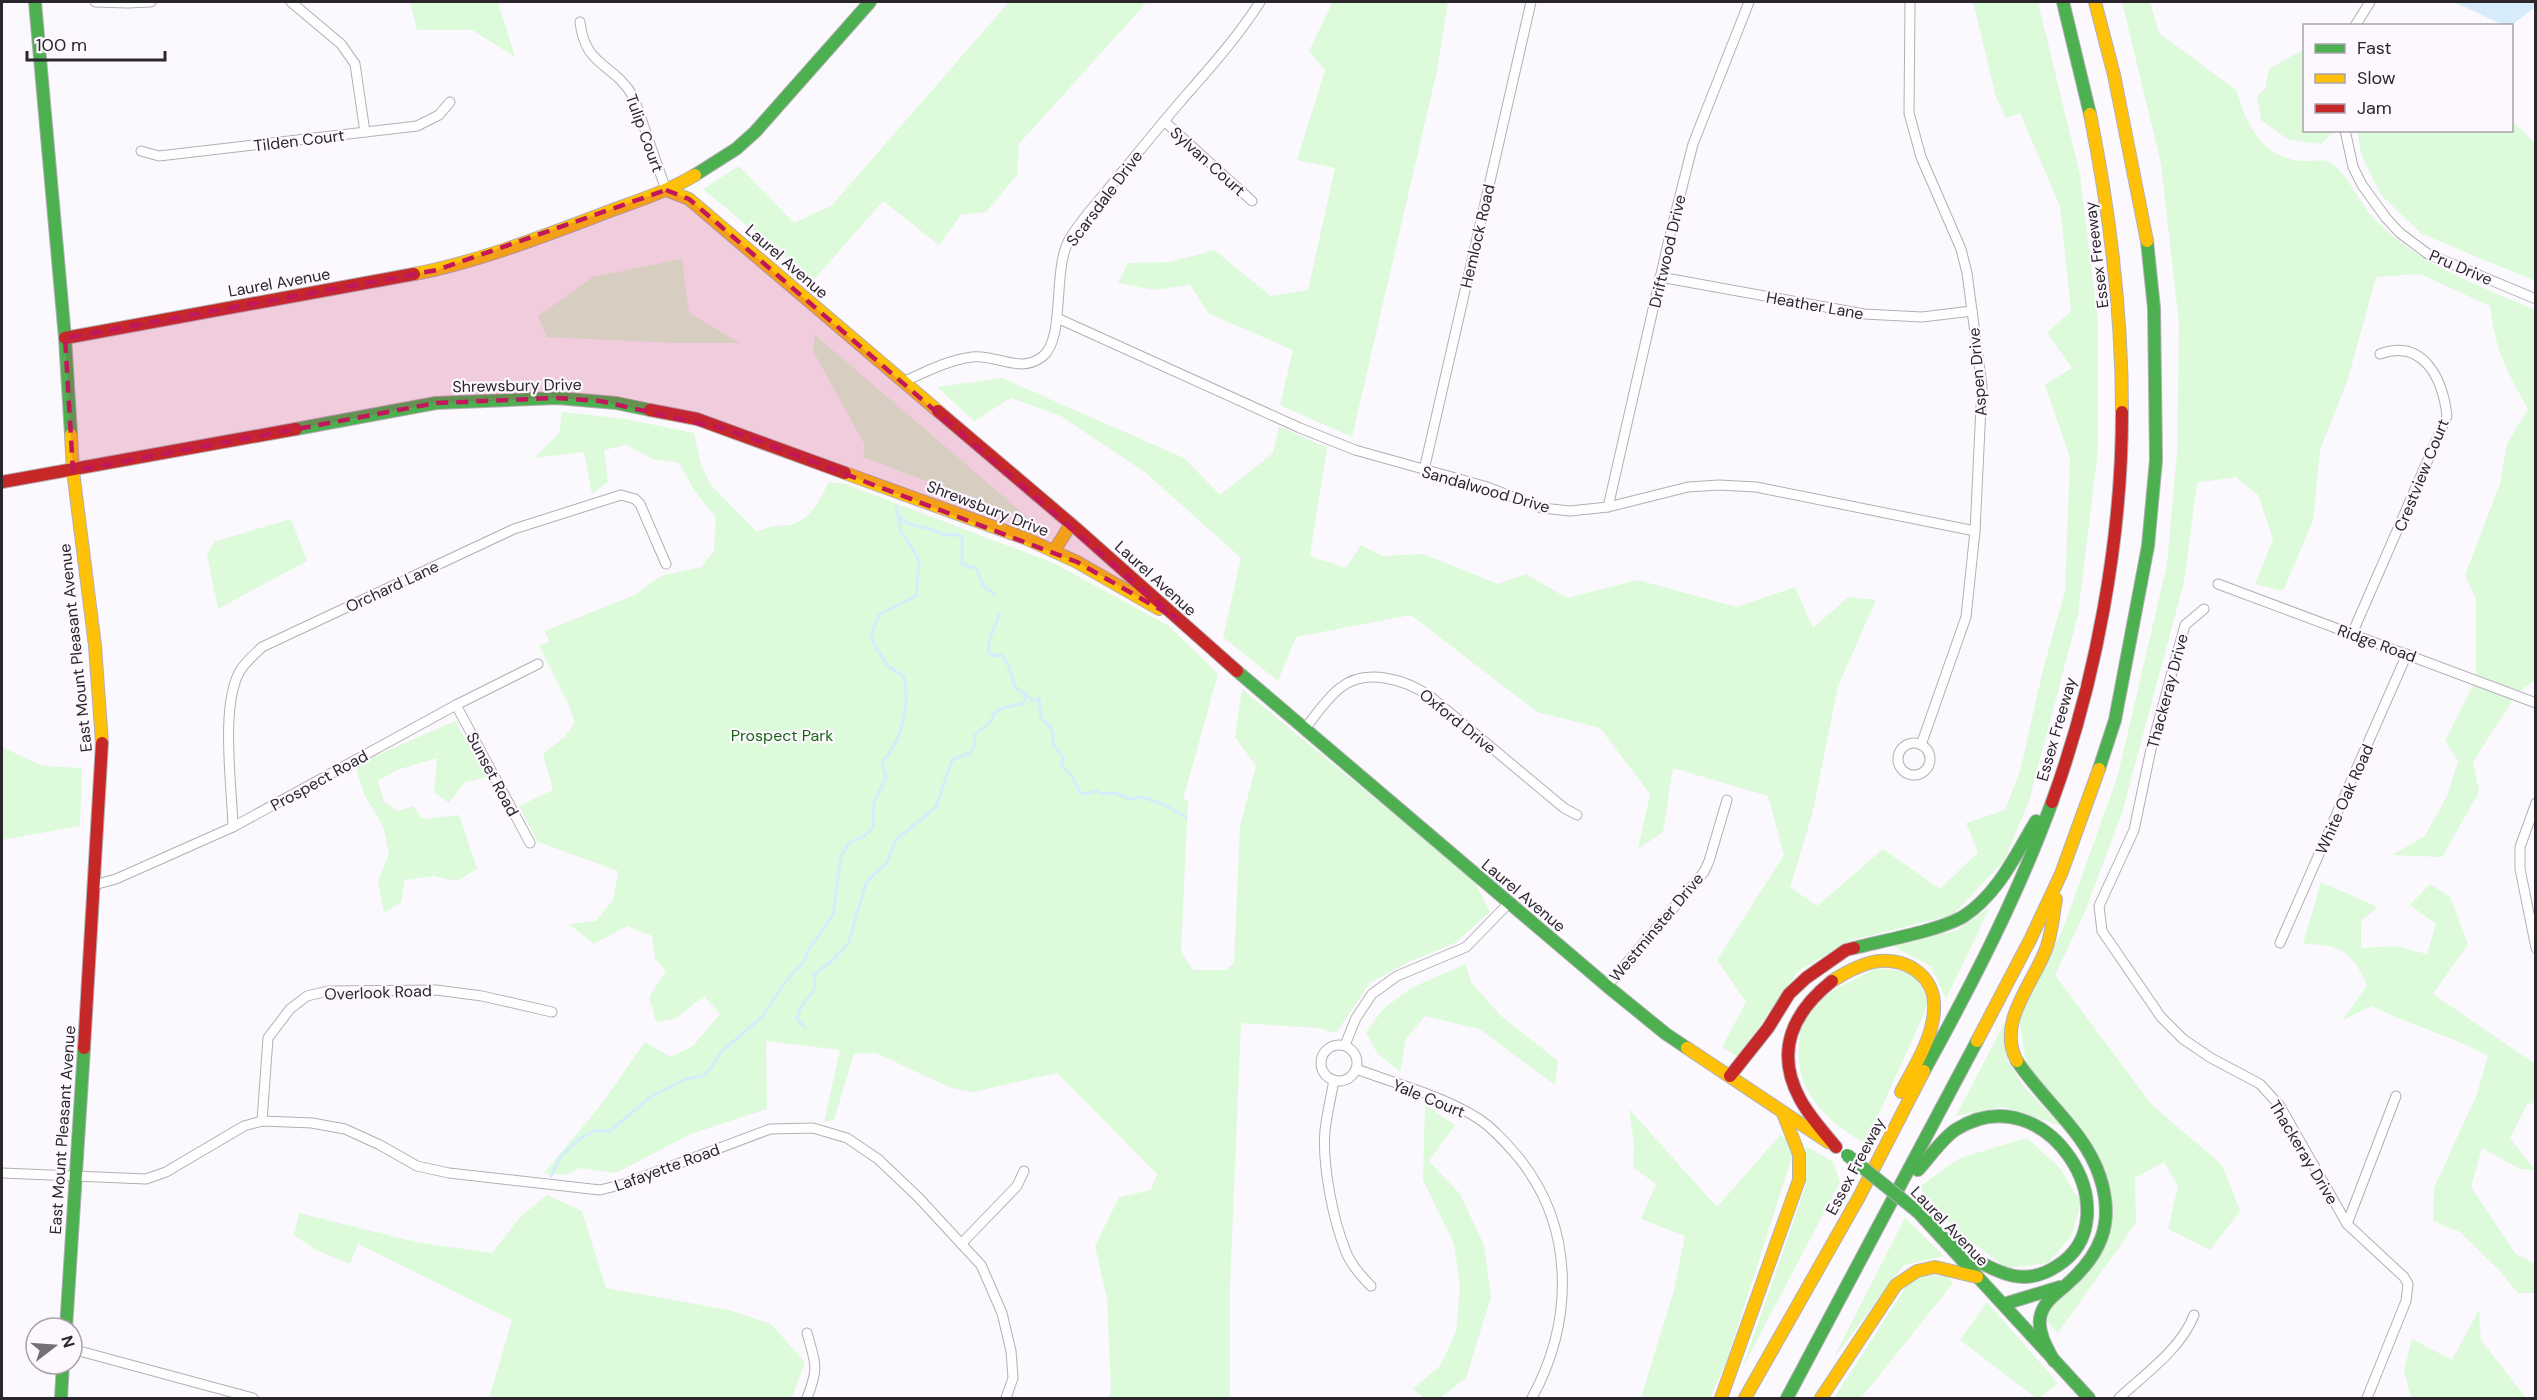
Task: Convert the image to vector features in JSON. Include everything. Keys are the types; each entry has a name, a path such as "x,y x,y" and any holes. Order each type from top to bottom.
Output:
{"main road":[{"name":"East Mount Pleasant Avenue","path":"35,2 65,338 73,471 101,714 103,753 67,1316"},
{"path":"666,190 692,177 736,148 755,132 870,2"},
{"name":"Essex Freeway","path":"1745,1398 1836,1238 1974,979 2028,867 2086,690 2112,549 2120,462 2122,368 2117,282 2108,207 2088,101 2063,2"},
{"path":"1787,1398 2031,938 2061,874 2115,720 2148,546 2157,460 2154,308 2145,225 2114,75 2095,2"},
{"name":"Laurel Avenue","path":"65,338 437,270 567,227 666,190 689,199 1071,524 1304,730 1607,986 1666,1034 1836,1147 1918,1212 2089,1398"},
{"name":"Shrewsbury Drive","path":"2,482 73,471 436,403 556,398 600,401 697,419 927,502 1077,562 1177,619"},
{"path":"1053,551 1071,524"},
{"path":"1730,1076 1768,1028 1789,994 1826,962 1846,950 1938,926 1963,917 1979,904 2002,878 2056,787"},
{"path":"2054,1361 2043,1342 2040,1317 2043,1307 2063,1286 2084,1269 2101,1240 2106,1212 2102,1183 2081,1140 2018,1062 2011,1046 2011,1024 2046,952 2061,874"},
{"path":"1836,1147 1806,1107 1793,1085 1789,1064 1790,1040 1794,1022 1815,994 1832,980 1873,962 1890,959 1904,962 1926,979 1934,1003 1932,1023 1854,1192 1836,1238"},
{"path":"1720,1398 1799,1180 1800,1151 1783,1113"},
{"path":"1877,1231 1922,1164 1955,1130 1966,1122 1992,1115 2023,1117 2047,1130 2072,1159 2083,1182 2089,1210 2080,1245 2060,1266 2035,1276 2005,1275 1987,1267 1942,1237"},
{"path":"1821,1398 1896,1285 1911,1272 1942,1267 1977,1277"},
{"path":"2004,1304 2063,1286"},
{"path":"61,1398 62,1376"}],"street":[{"path":"95,2 151,2"},
{"path":"291,2 341,44 355,64 364,132"},
{"name":"Scarsdale Drive","path":"903,382 930,369 972,357 996,359 1014,365 1031,363 1045,355 1050,348 1056,318 1062,258 1069,241 1164,121 1242,30 1260,2"},
{"name":"Hemlock Road","path":"1424,470 1531,2"},
{"name":"Driftwood Drive","path":"1608,507 1660,277 1693,144 1749,2"},
{"name":"Aspen Drive","path":"1910,2 1911,121 1921,157 1961,249 1982,386 1975,531 1966,617 1922,745"},
{"path":"2356,24 2370,2"},
{"name":"Tulip Court","path":"580,22 582,40 590,54 628,86 666,190"},
{"name":"Tilden Court","path":"141,151 159,156 417,126 438,115 450,102"},
{"name":"Sylvan Court","path":"1164,121 1252,201"},
{"name":"Pru Drive","path":"2345,132 2353,167 2362,185 2379,210 2400,233 2428,254 2535,299"},
{"name":"Heather Lane","path":"1660,277 1864,314 1922,317 1972,311"},
{"name":"Sandalwood Drive","path":"1056,318 1300,428 1355,450 1484,486 1542,508 1570,511 1608,507 1688,488 1719,485 1756,487 1975,531"},
{"name":"Crestview Court","path":"2352,634 2447,416 2445,398 2439,380 2424,362 2406,350 2391,350 2380,354"},
{"name":"Orchard Lane","path":"233,827 229,725 231,697 240,670 262,647 514,528 621,495 635,499 640,504 666,564"},
{"name":"Ridge Road","path":"2218,584 2535,703"},
{"name":"Thackeray Drive","path":"2204,609 2185,625 2151,749 2134,830 2100,906 2099,918 2102,931 2161,1017 2183,1039 2211,1058 2260,1084 2280,1106 2347,1224 2404,1277 2408,1284 2406,1301 2367,1398"},
{"name":"White Oak Road","path":"2280,943 2407,654"},
{"name":"Prospect Road","path":"94,885 116,879 233,827 456,705 538,664"},
{"name":"Oxford Drive","path":"1304,730 1343,685 1366,678 1407,683 1431,697 1564,808 1577,815"},
{"name":"Sunset Road","path":"456,705 530,843"},
{"name":"Westminster Drive","path":"1607,986 1704,872 1727,800"},
{"path":"2535,803 2520,847 2523,891 2535,948"},
{"path":"2523,891 2535,895"},
{"path":"1345,1045 1356,1018 1372,994 1397,976 1466,946 1508,904"},
{"name":"Overlook Road","path":"262,1121 268,1038 290,1009 307,996 328,991 436,990 482,996 552,1012"},
{"path":"1345,1045 1355,1054 1356,1069 1350,1078 1342,1081 1334,1080 1323,1072 1322,1057 1328,1047 1345,1045"},
{"name":"Yale Court","path":"1356,1069 1454,1106 1480,1120 1511,1149 1537,1183 1554,1223 1563,1265 1564,1286 1563,1308 1554,1350 1532,1398"},
{"path":"1334,1080 1325,1130 1324,1162 1346,1253 1371,1286"},
{"path":"2347,1224 2396,1096"},
{"name":"Lafayette Road","path":"2,1173 146,1179 166,1172 244,1126 262,1121 312,1123 345,1129 417,1166 449,1173 600,1190 624,1184 770,1129 813,1128 847,1138 878,1160 918,1197 981,1265 1002,1313 1011,1351 1012,1378 1006,1398"},
{"path":"961,1244 1017,1186 1024,1172"},
{"path":"2119,1398 2177,1344 2188,1330 2194,1315"},
{"path":"807,1333 816,1363 816,1376 807,1398"},
{"path":"84,1352 253,1398"}],"highlighted area":[{"path":"666,190 689,199 1177,619 1077,562 729,430 600,401 557,398 436,403 73,471 65,338 437,270"}],"green space":[{"path":"410,2 498,2 515,57 472,30 417,30"},
{"path":"1009,2 1147,2 1019,144 1017,175 986,212 961,215 939,245 883,201 813,281 703,189 739,166 794,223 832,205"},
{"path":"1333,2 1448,2 1436,75 1352,437 1280,405 1293,350 1209,314 1190,285 1154,290 1118,283 1128,263 1170,262 1214,250 1271,296 1308,290 1335,168 1297,160 1325,70 1309,51"},
{"path":"1973,2 2038,2 2080,175 2098,321 2098,450 2078,615 2029,801 2004,861 1953,915 1852,940 1798,971 1738,1057 1722,1047 1746,1002 1717,960 1784,855 1768,796 1673,768 1663,832 1638,849 1650,794 1600,728 1537,712 1411,615 1296,637 1278,681 1223,637 1241,558 1146,473 1061,416 1011,398 974,421 937,387 1002,378 1184,458 1220,495 1273,453 1279,426 1327,448 1310,556 1346,568 1361,545 1382,556 1424,554 1498,584 1526,574 1567,598 1638,580 1737,607 1795,587 1813,628 1848,597 1876,600 1838,686 1812,815 1790,887 1817,906 1883,849 1940,889 1978,852 1966,823 2005,810 2020,771 2043,670 2065,591 2070,458 2045,385 2072,368 2047,333 2071,311 2060,206 2020,113 2006,118 1996,97"},
{"path":"2122,2 2150,2 2159,33 2237,91 2251,127 2266,146 2287,158 2331,163 2349,182 2373,217 2409,248 2449,272 2535,310 2535,680 2517,693 2473,762 2479,792 2442,857 2392,855 2425,836 2448,794 2458,761 2445,741 2476,680 2476,599 2465,575 2500,484 2507,444 2528,409 2503,360 2495,335 2490,306 2420,274 2376,277 2348,379 2320,450 2313,521 2283,591 2255,584 2273,539 2258,495 2236,477 2197,483 2184,582 2122,813 2084,914 2055,975 2152,1105 2222,1165 2240,1211 2210,1250 2168,1229 2178,1186 2164,1162 2135,1178 2136,1223 2058,1333 2046,1321 2045,1313 2102,1252 2112,1194 2026,1062 2019,1019 2064,926 2118,775 2167,564 2177,453 2179,324 2161,164"},
{"path":"2303,50 2303,132 2334,132 2321,144 2287,139 2261,120 2257,96 2265,89 2269,69"},
{"path":"2513,122 2535,143 2535,281 2422,234 2381,195 2361,154 2357,132 2513,132"},
{"path":"682,259 689,313 740,343 675,343 547,337 538,316 593,277"},
{"path":"815,335 1032,521 863,457 865,445 813,351"},
{"name":"Prospect Park","path":"562,412 626,419 694,433 701,465 711,485 757,532 769,527 797,523 814,508 829,482 845,484 1054,563 1169,626 1218,674 1183,800 1188,800 1181,952 1193,970 1226,970 1234,963 1240,826 1256,766 1235,737 1242,689 1474,880 1490,912 1455,943 1409,962 1370,983 1336,1033 1317,1028 1241,1023 1230,1285 1230,1398 1109,1398 1111,1389 1107,1298 1095,1246 1119,1197 1151,1190 1157,1174 1057,1073 973,1092 951,1088 876,1053 854,1054 834,1120 824,1122 840,1050 766,1041 767,1109 691,1134 616,1173 580,1168 565,1175 544,1173 600,1106 645,1042 670,1057 693,1046 720,1014 704,996 675,1019 656,1022 649,997 666,971 655,959 652,936 627,926 594,944 569,924 596,921 613,900 618,871 538,842 519,806 553,790 543,754 564,737 575,723 539,646 549,642 545,631 635,595 661,576 701,567 714,551 716,518 694,490 679,463 652,459 627,445 604,450 608,482 592,494 584,452 534,458 559,433"},
{"path":"291,519 307,561 218,609 207,554 215,541"},
{"path":"455,721 488,777 465,782 449,803 434,792 437,758 397,770 378,781 384,802 398,811 413,806 422,819 459,815 477,869 457,881 433,876 405,880 401,902 384,913 378,880 389,854 383,826 364,794 355,765"},
{"path":"2,747 43,766 82,768 80,826 2,840"},
{"path":"2321,882 2378,907 2361,921 2361,948 2395,946 2427,954 2436,924 2410,905 2430,884 2450,897 2468,944 2433,994 2535,1064 2535,1103 2527,1104 2510,1138 2535,1170 2520,1169 2482,1148 2471,1187 2515,1253 2535,1264 2535,1293 2518,1293 2499,1270 2460,1232 2433,1221 2434,1188 2477,1094 2488,1056 2372,1006 2343,1020 2367,985 2356,964 2343,952 2327,946 2303,944"},
{"path":"1990,907 1946,999 1931,966 1892,946 1957,930"},
{"path":"1466,964 1471,982 1501,1016 1558,1061 1555,1085 1479,1029 1425,1016 1406,1039 1400,1072 1377,1053 1366,1032 1384,1008 1411,988"},
{"path":"1878,968 1912,975 1921,985 1928,1005 1865,1144 1827,1116 1809,1093 1799,1064 1799,1042 1805,1017 1817,1002 1842,986"},
{"path":"2007,1018 2008,1061 2025,1088 2062,1126 2002,1107 1956,1116"},
{"path":"1425,1105 1455,1125 1429,1161 1460,1194 1484,1245 1491,1297 1466,1378 1440,1398 1424,1398 1413,1389 1440,1366 1456,1332 1460,1286 1454,1244 1423,1180"},
{"path":"1629,1109 1717,1207 1780,1135 1789,1141 1794,1151 1726,1363 1710,1398 1641,1398 1674,1290 1685,1236 1641,1219 1656,1184 1633,1167 1634,1142"},
{"path":"2027,1138 2059,1167 2081,1202 2072,1235 2048,1263 2007,1268 1957,1232 1919,1187 1960,1158"},
{"path":"1806,1146 1833,1162 1840,1182 1742,1369 1806,1185"},
{"path":"547,1195 582,1211 606,1288 729,1310 771,1324 805,1362 792,1398 489,1398 512,1320 358,1244 350,1264 316,1250 294,1235 299,1213 416,1242 492,1253 520,1217"},
{"path":"1905,1218 1944,1256 1904,1265 1833,1359"},
{"path":"1913,1276 1947,1276 1953,1283 1861,1398 1834,1398"},
{"path":"1987,1302 2058,1383 2039,1398 1960,1340"},
{"path":"2479,1310 2481,1340 2526,1398 2411,1398 2404,1370 2412,1339 2452,1360"}],"water":[{"path":"2454,2 2535,2 2535,7 2513,24 2501,24"}],"waterway":[{"path":"551,1176 561,1156 581,1138 594,1131 610,1131 649,1098 686,1079 703,1076 722,1051 762,1017 786,981 803,963 809,949 833,915 841,856 849,843 864,836 873,828 874,802 886,778 882,762 895,744 905,710 904,677 888,666 874,644 871,634 879,615 916,596 919,564 917,556 901,531 896,506"},
{"path":"898,515 908,523 937,531 943,535 954,534 962,537 962,564 971,568 975,566 983,585 994,594"},
{"path":"999,614 990,637 989,652 994,656 1002,655 1018,689 1033,701 1039,699 1041,718 1051,729 1052,743 1064,758 1061,765 1072,776 1080,792 1084,794 1096,791 1102,794 1115,793 1130,799 1142,797 1163,804 1186,817"},
{"path":"805,1028 797,1019 800,1008 815,989 814,975 848,944 866,883 886,864 896,840 936,807 952,760 970,753 974,747 975,735 992,720 994,713 1000,709 1023,703 1027,694"}],"traffic: fast":[{"path":"35,2 65,338 71,435"},
{"path":"695,175 736,149 755,132 870,2"},
{"path":"2063,2 2090,114"},
{"path":"2099,769 2115,720 2148,546 2156,460 2154,308 2147,241"},
{"path":"296,429 436,403 557,398 616,403 650,410"},
{"path":"1237,671 1607,986 1687,1048"},
{"path":"1924,1071 1993,939 2039,837 2052,802"},
{"path":"1854,948 1941,926 1964,916 1987,897 2013,860 2036,821"},
{"path":"1787,1398 1977,1041"},
{"path":"67,1316 84,1048"},
{"path":"2017,1061 2084,1145 2100,1177 2106,1209 2102,1237 2096,1250 2088,1262 2050,1300 2041,1313 2042,1335 2054,1361"},
{"path":"1918,1170 1940,1143 1955,1130 1989,1117 2021,1120 2049,1134 2070,1158 2084,1186 2087,1216 2079,1244 2057,1266 2043,1273 2022,1277 2008,1275 1978,1261 1942,1237"},
{"path":"1847,1155 1918,1212"},
{"path":"1918,1212 2089,1398"},
{"path":"2004,1304 2060,1287"},
{"path":"61,1398 62,1376"}],"traffic: slow":[{"path":"2095,2 2114,75 2147,241"},
{"path":"2090,114 2103,188 2117,299 2122,412"},
{"path":"414,274 461,263 533,240 673,187 695,175"},
{"path":"666,190 689,199 938,411"},
{"path":"71,435 73,471 95,646 102,743"},
{"path":"845,473 1027,539 1077,562 1159,609"},
{"path":"1054,551 1071,524"},
{"path":"1977,1041 2031,938 2061,874 2099,769"},
{"path":"2017,1061 2012,1047 2011,1032 2014,1018 2046,949 2056,899"},
{"path":"1832,981 1849,971 1881,961 1905,964 1923,977 1930,987 1933,998 1933,1022 1922,1053 1901,1092"},
{"path":"1687,1048 1828,1142"},
{"path":"1745,1398 1859,1197 1924,1071"},
{"path":"1721,1398 1799,1180 1799,1154 1783,1113"},
{"path":"1821,1398 1896,1285 1917,1271 1935,1267 1977,1277"}],"traffic: jam":[{"path":"65,338 414,274"},
{"path":"650,410 697,419 845,473"},
{"path":"938,411 1077,529 1237,671"},
{"path":"2052,802 2082,708 2104,610 2117,510 2122,412"},
{"path":"2,482 296,429"},
{"path":"84,1048 102,743"},
{"path":"1730,1076 1768,1028 1789,994 1806,978 1846,950 1854,948"},
{"path":"1832,981 1818,993 1798,1019 1788,1049 1792,1081 1800,1099 1836,1147"}]}
